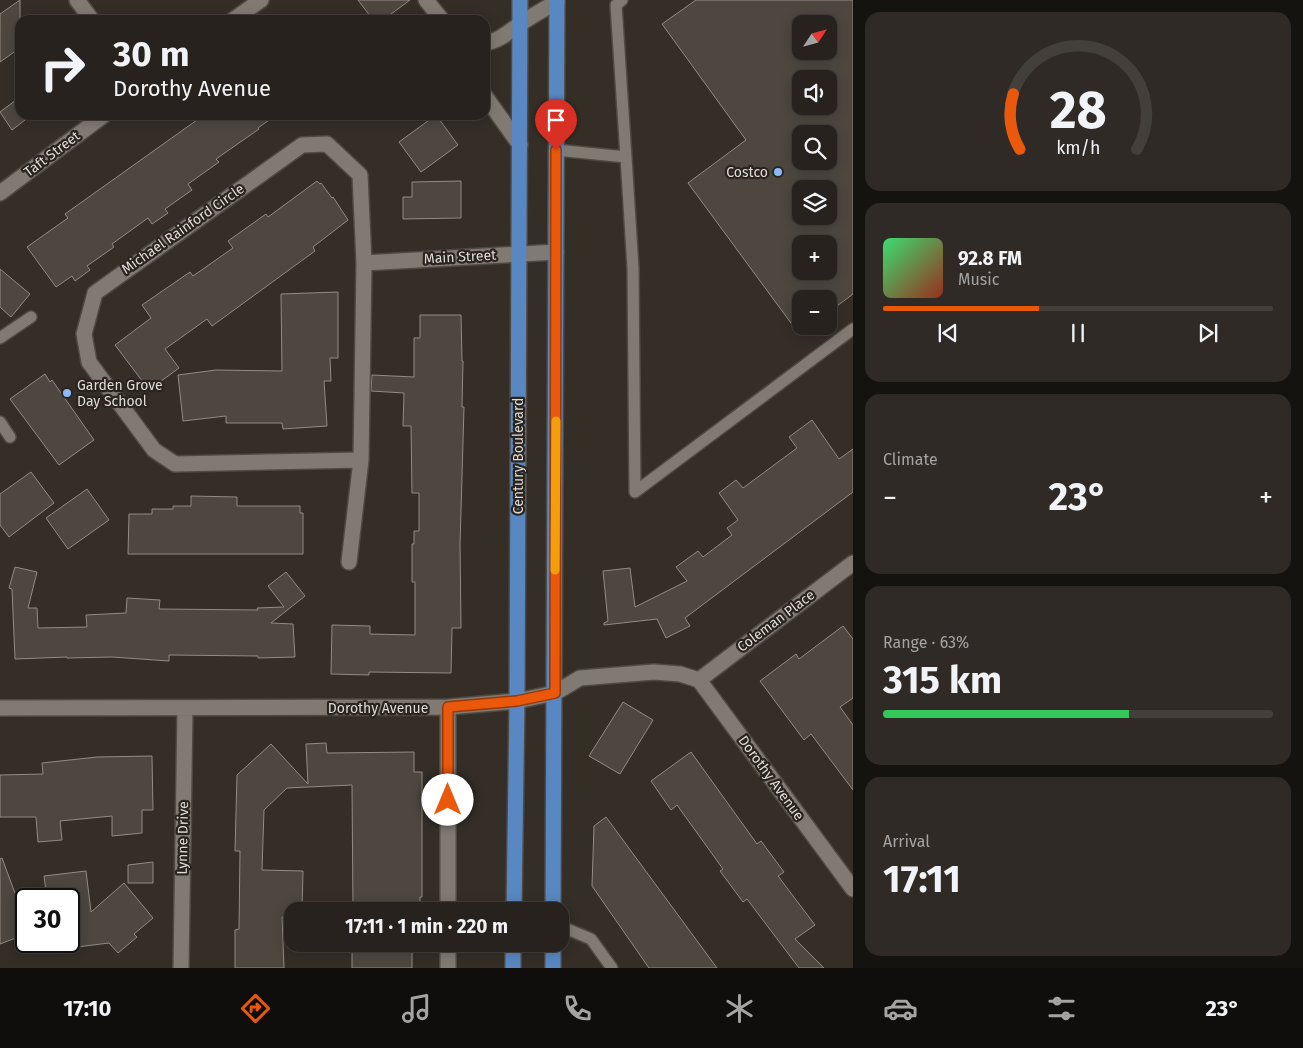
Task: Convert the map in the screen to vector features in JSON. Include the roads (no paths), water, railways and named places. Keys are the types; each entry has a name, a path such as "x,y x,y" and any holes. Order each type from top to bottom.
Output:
{"main road":[{"name":"Century Boulevard","path":"514,902 517,701 520,0"},
{"path":"553,902 557,1"},
{"path":"513,952 513,968"},
{"path":"553,952 553,968"}],"street":[{"path":"77,0 88,15"},
{"path":"241,15 261,0"},
{"path":"426,0 438,15"},
{"path":"490,42 505,35 557,1"},
{"path":"490,103 520,145"},
{"name":"Taft Street","path":"0,192 97,120"},
{"name":"Michael Rainford Circle","path":"349,562 361,460 364,263 360,175 326,144 302,146 95,292 84,334 89,362 154,450 175,464 361,460"},
{"name":"Main Street","path":"364,263 556,252"},
{"name":"Coleman Place","path":"699,680 853,563"},
{"name":"Dorothy Avenue","path":"0,708 448,707 517,701 555,693 580,678 654,672 680,674 699,680 853,889"},
{"path":"448,707 448,902"},
{"name":"Lynne Drive","path":"181,968 184,709"},
{"path":"448,952 448,968"}],"lane":[{"path":"622,0 616,5 633,268 635,492 853,329"},
{"path":"556,150 626,157"},
{"path":"0,338 31,317"},
{"path":"0,422 10,437"},
{"path":"569,930 591,939 612,968"}],"place":[{"name":"Costco","path":"778,172"},
{"name":"Garden Grove Day School","path":"67,393"}]}
